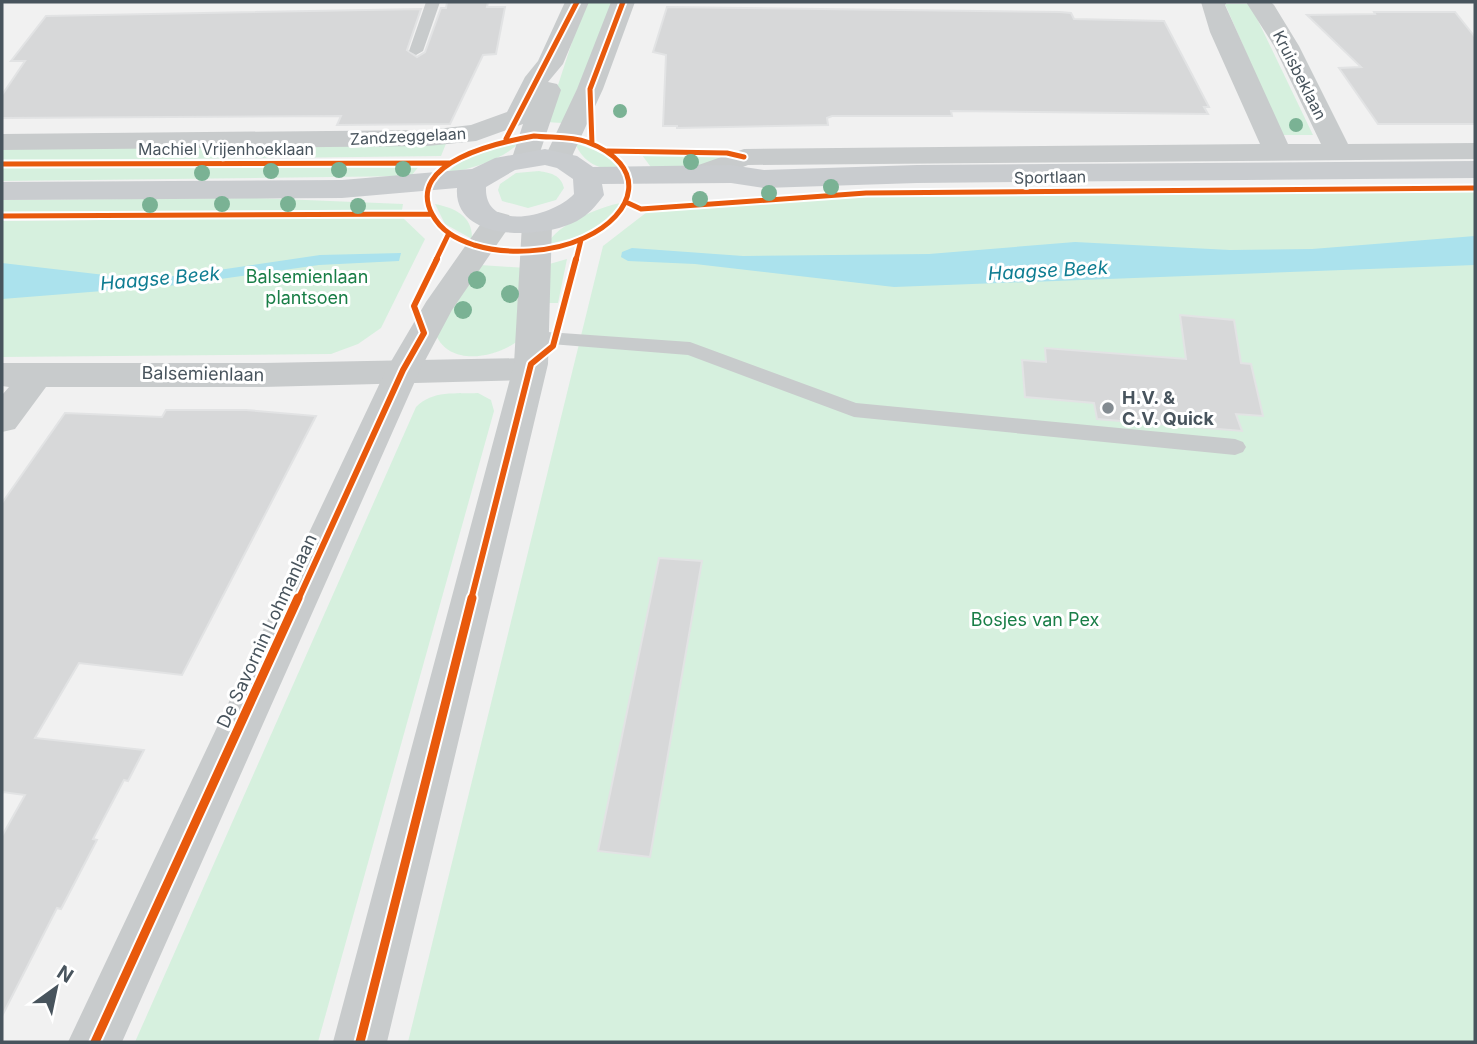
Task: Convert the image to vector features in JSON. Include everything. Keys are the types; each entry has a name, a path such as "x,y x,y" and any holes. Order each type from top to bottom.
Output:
{"main road":[{"path":"2,191 342,188 390,197 475,188 499,164 526,158 558,159 576,166 588,186 565,216 537,224 498,221 485,215 475,188"},
{"name":"Sportlaan","path":"588,186 700,174 764,178 1475,170"},
{"name":"Sportlaan","path":"588,186 677,192 727,187 764,178"}],"street":[{"path":"526,158 551,78 550,64 577,2"},
{"path":"558,159 590,89 623,2"},
{"path":"1215,2 1212,3 1222,32 1276,151"},
{"name":"Kruisbeklaan","path":"1258,2 1263,4 1278,31 1338,151"},
{"name":"Zandzeggelaan","path":"2,142 428,138 476,133 518,117 538,77 550,64"},
{"name":"Sportlaan","path":"700,174 744,157 1475,151"},
{"name":"De Savornin Lohmanlaan","path":"95,1042 403,370 437,309 498,221"},
{"path":"360,1042 531,353 537,224"},
{"path":"403,370 531,353"},
{"name":"Balsemienlaan","path":"2,376 263,375 403,370"},
{"path":"2,420 36,375"}],"lane":[{"path":"416,51 433,2"},
{"path":"531,353 690,349 855,410 1235,447"}],"green space":[{"path":"585,2 617,2 562,123 546,122"},
{"path":"1225,4 1250,4 1313,135 1282,135"},
{"path":"522,140 497,158 446,174 481,150"},
{"path":"447,141 441,156 2,161 2,147"},
{"path":"575,143 607,155 621,171 606,169 588,161"},
{"path":"642,155 728,156 693,168 653,170"},
{"path":"420,165 411,176 2,181 2,168"},
{"path":"539,171 555,175 561,180 564,188 556,200 528,208 502,201 498,190 500,184 516,173"},
{"name":"Bosjes van Pex","path":"1475,191 1475,1042 408,1042 603,246 647,212 847,197"},
{"path":"257,198 403,204 402,210 2,213 2,200"},
{"path":"621,203 608,220 599,226 579,236 548,244 552,237 569,223 591,212"},
{"path":"435,204 461,214 469,224 472,239 445,224"},
{"name":"Balsemienlaan plantsoen","path":"402,217 425,239 381,328 358,344 331,354 2,357 2,221"},
{"path":"567,259 558,303 547,303 546,265"},
{"path":"480,265 526,268 519,340 486,355 462,355 452,352 436,335"},
{"path":"478,393 491,400 494,411 318,1042 135,1042 416,407 437,395"}],"water":[{"path":"1475,236 1475,265 894,287 695,264 628,261 621,257 622,252 632,248 743,256 929,254 1075,242 1230,250 1312,249"},
{"name":"Haagse Beek","path":"401,253 399,261 319,265 178,285 2,299 2,263 122,277 178,276 320,255"}],"building":[{"path":"447,2 488,2 487,7 505,7 496,54 483,55 450,124 337,125 341,116 2,118 2,95 25,61 11,61 46,16 421,9 407,50 417,57 425,52 441,8 446,8"},
{"path":"667,7 1060,12 1071,13 1074,19 1164,21 1209,107 1204,107 1208,114 951,111 952,116 832,116 827,118 828,125 663,126 666,55 653,52"},
{"path":"1374,12 1455,12 1475,37 1475,124 1378,124 1339,68 1361,67 1307,15 1375,14"},
{"path":"1180,315 1234,320 1241,363 1251,364 1263,416 1236,414 1242,431 1097,419 1094,403 1025,397 1022,360 1046,362 1045,348 1186,359"},
{"path":"166,410 246,410 316,416 182,675 79,663 35,738 144,750 128,781 124,780 93,839 97,840 61,909 57,908 2,1016 2,836 25,795 3,792 2,795 2,503 65,413 162,417"},
{"path":"659,558 702,561 650,857 598,851"}],"cycle path":[{"path":"506,139 544,71 577,2"},
{"path":"592,144 590,89 623,2"},
{"path":"534,136 584,141 615,155 629,175 628,198 612,220 584,238 546,249 499,250 465,242 437,223 427,203 428,186 439,172 476,151 498,143 534,136"},
{"path":"607,151 727,153 744,157"},
{"name":"Machiel Vrijenhoeklaan","path":"2,164 450,163"},
{"path":"628,203 641,209 866,193 1475,188"},
{"path":"2,216 431,214"},
{"path":"95,1042 403,370 424,333 414,306 449,233"},
{"path":"360,1042 531,364 553,346 581,240"}],"place":[{"name":"H.V. & C.V. Quick","path":"1108,408"}]}
